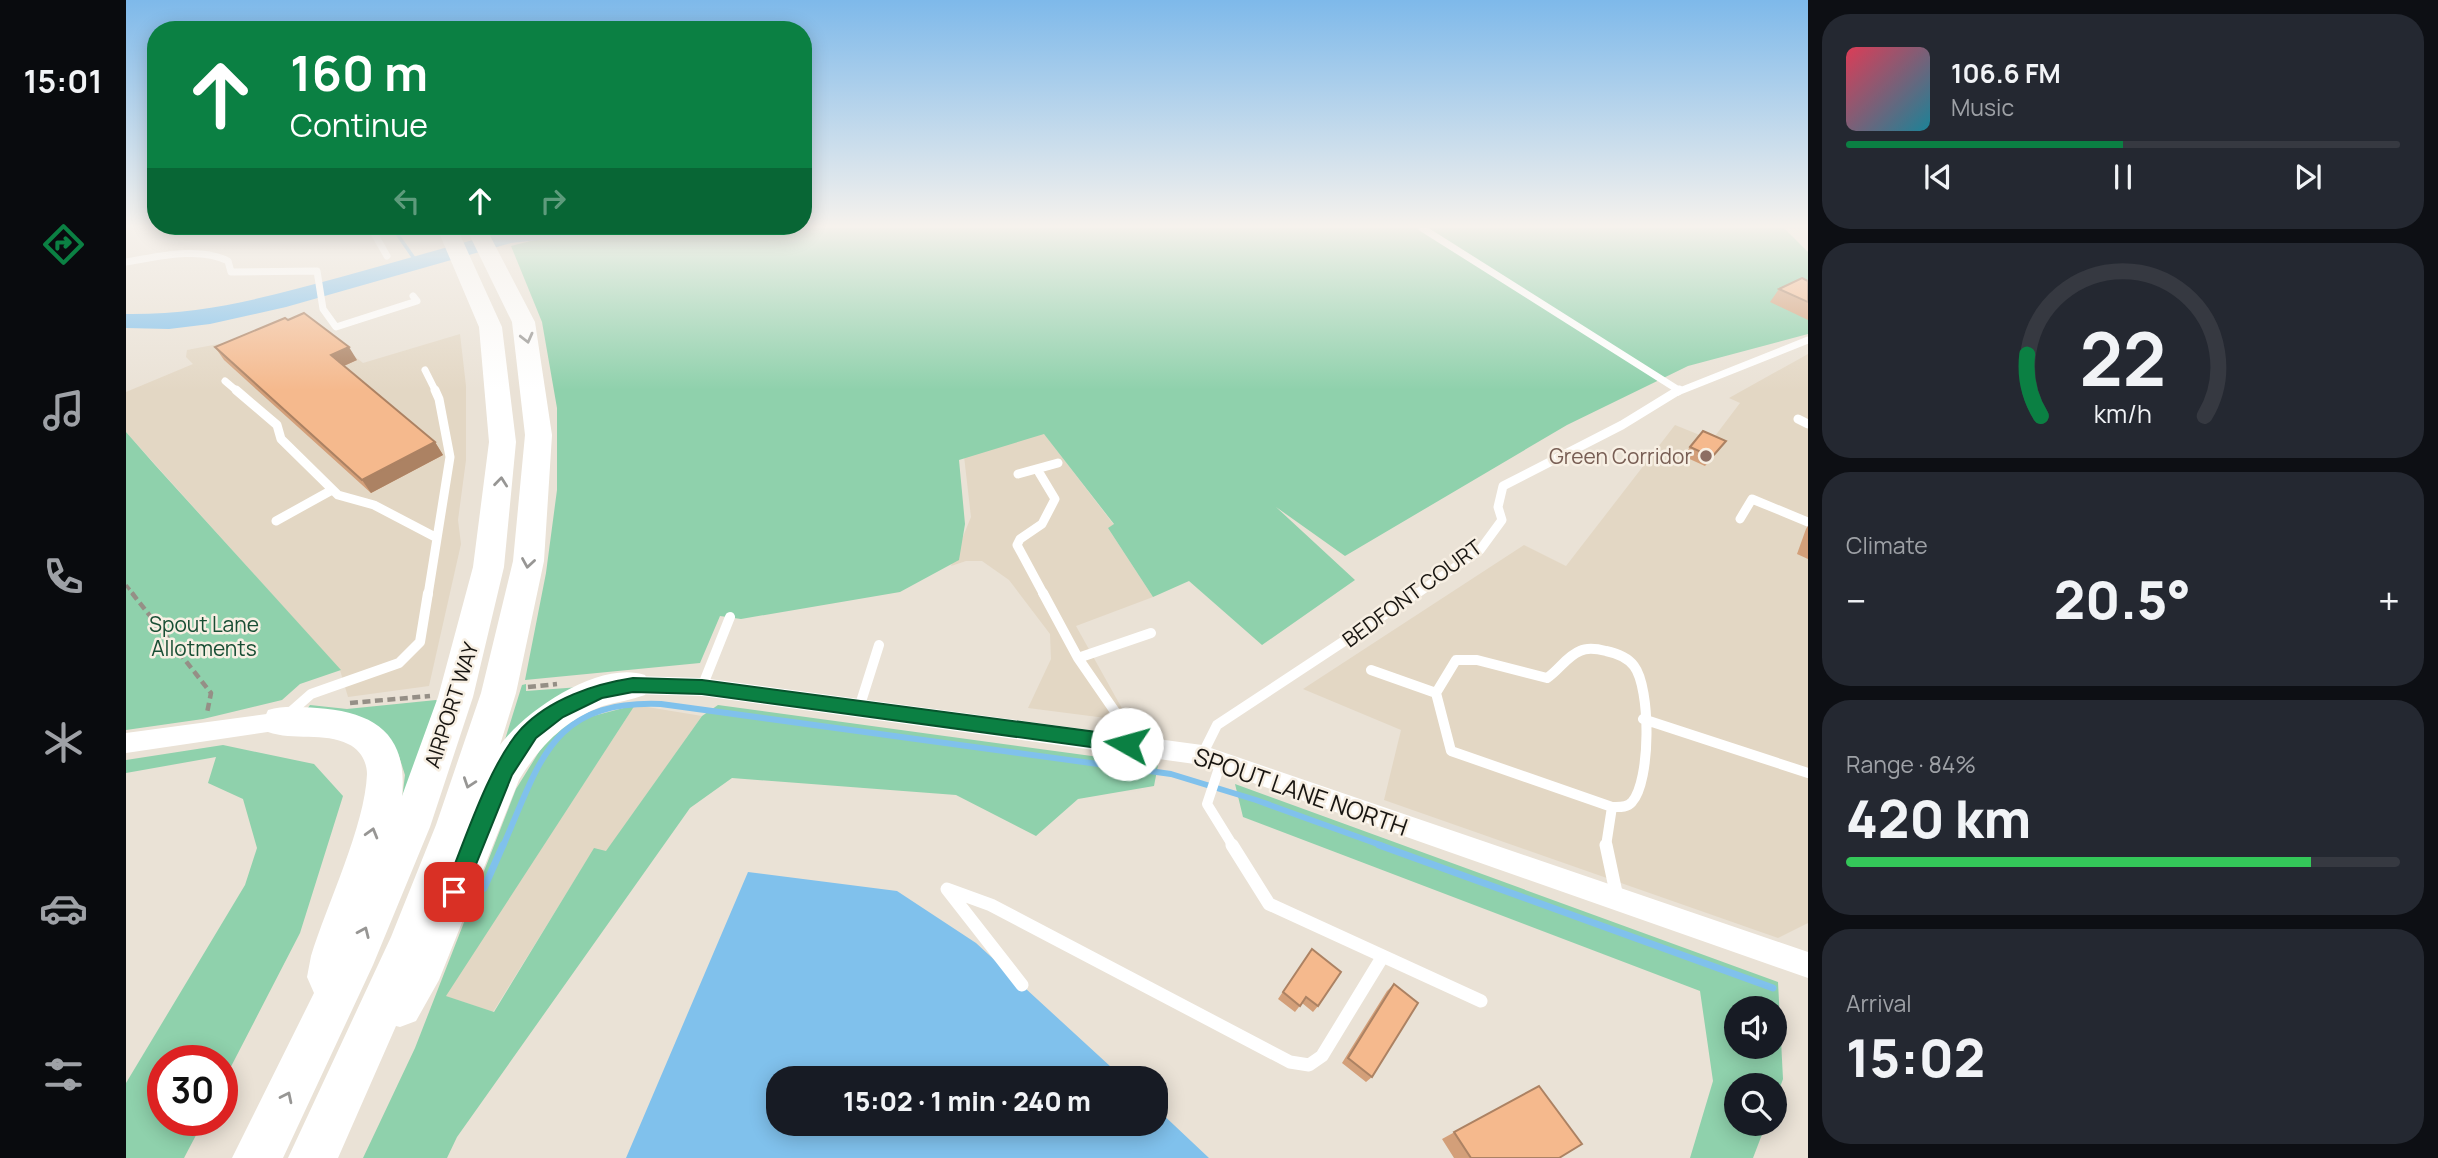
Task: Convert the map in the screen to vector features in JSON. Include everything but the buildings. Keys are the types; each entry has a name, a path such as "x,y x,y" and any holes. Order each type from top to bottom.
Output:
{"highway":[{"name":"AIRPORT WAY","path":"257,1158 327,1017 428,778 464,670 483,596 502,479 503,401 480,282"},
{"name":"AIRPORT WAY","path":"313,1158 397,972 454,828 489,724 520,607 538,481 538,391 520,310 500,282"},
{"path":"333,1115 424,965 503,772 516,749 542,722 573,702 598,692 633,685"},
{"path":"281,720 327,724 363,733 384,756 386,784 356,889 330,959 327,1017"}],"street":[{"name":"SPOUT LANE NORTH","path":"633,685 702,687 1127,744 1213,765 1796,962 1808,979"},
{"path":"126,743 281,720"}],"lane":[{"path":"317,282 329,321 336,327 416,300 413,296"},
{"path":"1508,282 1680,391"},
{"name":"BEDFONT COURT","path":"1213,765 1217,725 1340,646 1480,550 1502,520 1498,507 1503,486 1622,425 1680,391 1808,340"},
{"path":"281,720 311,694 399,663 420,642 450,457 439,399 425,370"},
{"path":"225,381 277,425 281,439 338,495 374,505 437,538"},
{"path":"1798,419 1808,424"},
{"path":"1018,474 1058,463"},
{"path":"1037,468 1055,499 1042,524 1017,545 1078,658 1118,716 1127,744"},
{"path":"276,521 332,490"},
{"path":"1740,519 1752,499 1808,522"},
{"path":"702,687 730,617"},
{"path":"1078,658 1152,633"},
{"path":"859,708 879,645"},
{"path":"1586,649 1612,652 1634,666 1642,681 1643,719 1646,763 1638,793 1632,802 1623,807 1612,807 1451,751 1436,693 1456,660 1477,660 1547,678 1555,674 1574,653 1586,649"},
{"path":"1371,670 1436,693"},
{"path":"1643,719 1808,773"},
{"path":"1213,765 1207,804 1269,905 1481,1002"},
{"path":"1612,807 1606,845 1617,901"},
{"path":"1021,985 947,889 991,905 1290,1062 1309,1065 1322,1056 1383,956"}],"path":[{"path":"126,585 211,693 201,732"},
{"path":"338,705 436,696"}],"shaded area":[{"path":"316,325 363,363 460,334 466,386 466,460 458,520 461,544 429,686 348,697 340,670 126,432 126,392 193,364 186,357 187,350"},
{"path":"1808,354 1808,923 1778,938 1384,800 1401,730 1303,689 1524,545 1566,566 1675,425 1712,440 1740,403 1729,398"},
{"path":"1042,431 1114,525 1108,528 1153,597 1076,626 1129,721 1028,708 1051,659 1050,634 1009,580 982,561 966,561 951,566 971,517 964,456"},
{"path":"635,705 702,716 606,852 594,849 493,1012 445,996"}],"green space":[{"path":"526,282 1808,282 1808,334 1688,366 1567,425 1345,556 1276,507 1355,580 1262,645 1189,581 1153,597 1108,528 1114,524 1044,434 959,460 965,524 959,560 900,592 741,619 720,616 700,663 525,680 546,573 557,490 557,408 542,322"},
{"name":"Spout Lane Allotments","path":"126,432 341,670 300,684 282,700 203,719 126,730"},
{"path":"526,684 526,691 607,685 493,778 522,685"},
{"path":"436,700 440,703 402,799 405,775 398,753 305,712 310,705 347,709"},
{"path":"635,705 446,996 494,1012 594,848 606,851 702,716 718,705 1158,765 1154,786 1078,799 1036,836 956,795 732,778 690,808 457,1137 447,1158 363,1158 415,1048 516,789 555,726"},
{"path":"223,745 314,764 343,796 300,933 238,1053 238,1045 149,1045 245,885 257,848 243,799 208,783 216,757 126,773 126,760"},
{"path":"1235,784 1778,982 1779,996 1724,996 1724,1059 1782,1059 1783,1073 1724,1073 1724,1136 1761,1136 1753,1158 1690,1158 1713,1081 1700,991 1243,817"},
{"path":"147,1048 147,1136 196,1136 184,1158 126,1158 126,1083"}],"water":[{"path":"748,872 897,891 976,943 1110,1066 766,1066 766,1136 1168,1136 1168,1119 1209,1158 626,1158"}],"waterway":[{"path":"126,321 169,322 210,317 348,282"},
{"path":"503,846 541,762 555,741 573,724 595,712 624,705 661,704 1171,774 1256,800 1383,846"},
{"path":"484,888 503,845"},
{"path":"1379,845 1773,988"}],"place":[{"name":"Green Corridor","path":"1706,456"}],"route":[{"path":"454,892 503,772 516,749 530,732 556,712 598,692 616,688 633,685 702,687 1127,744"}]}
